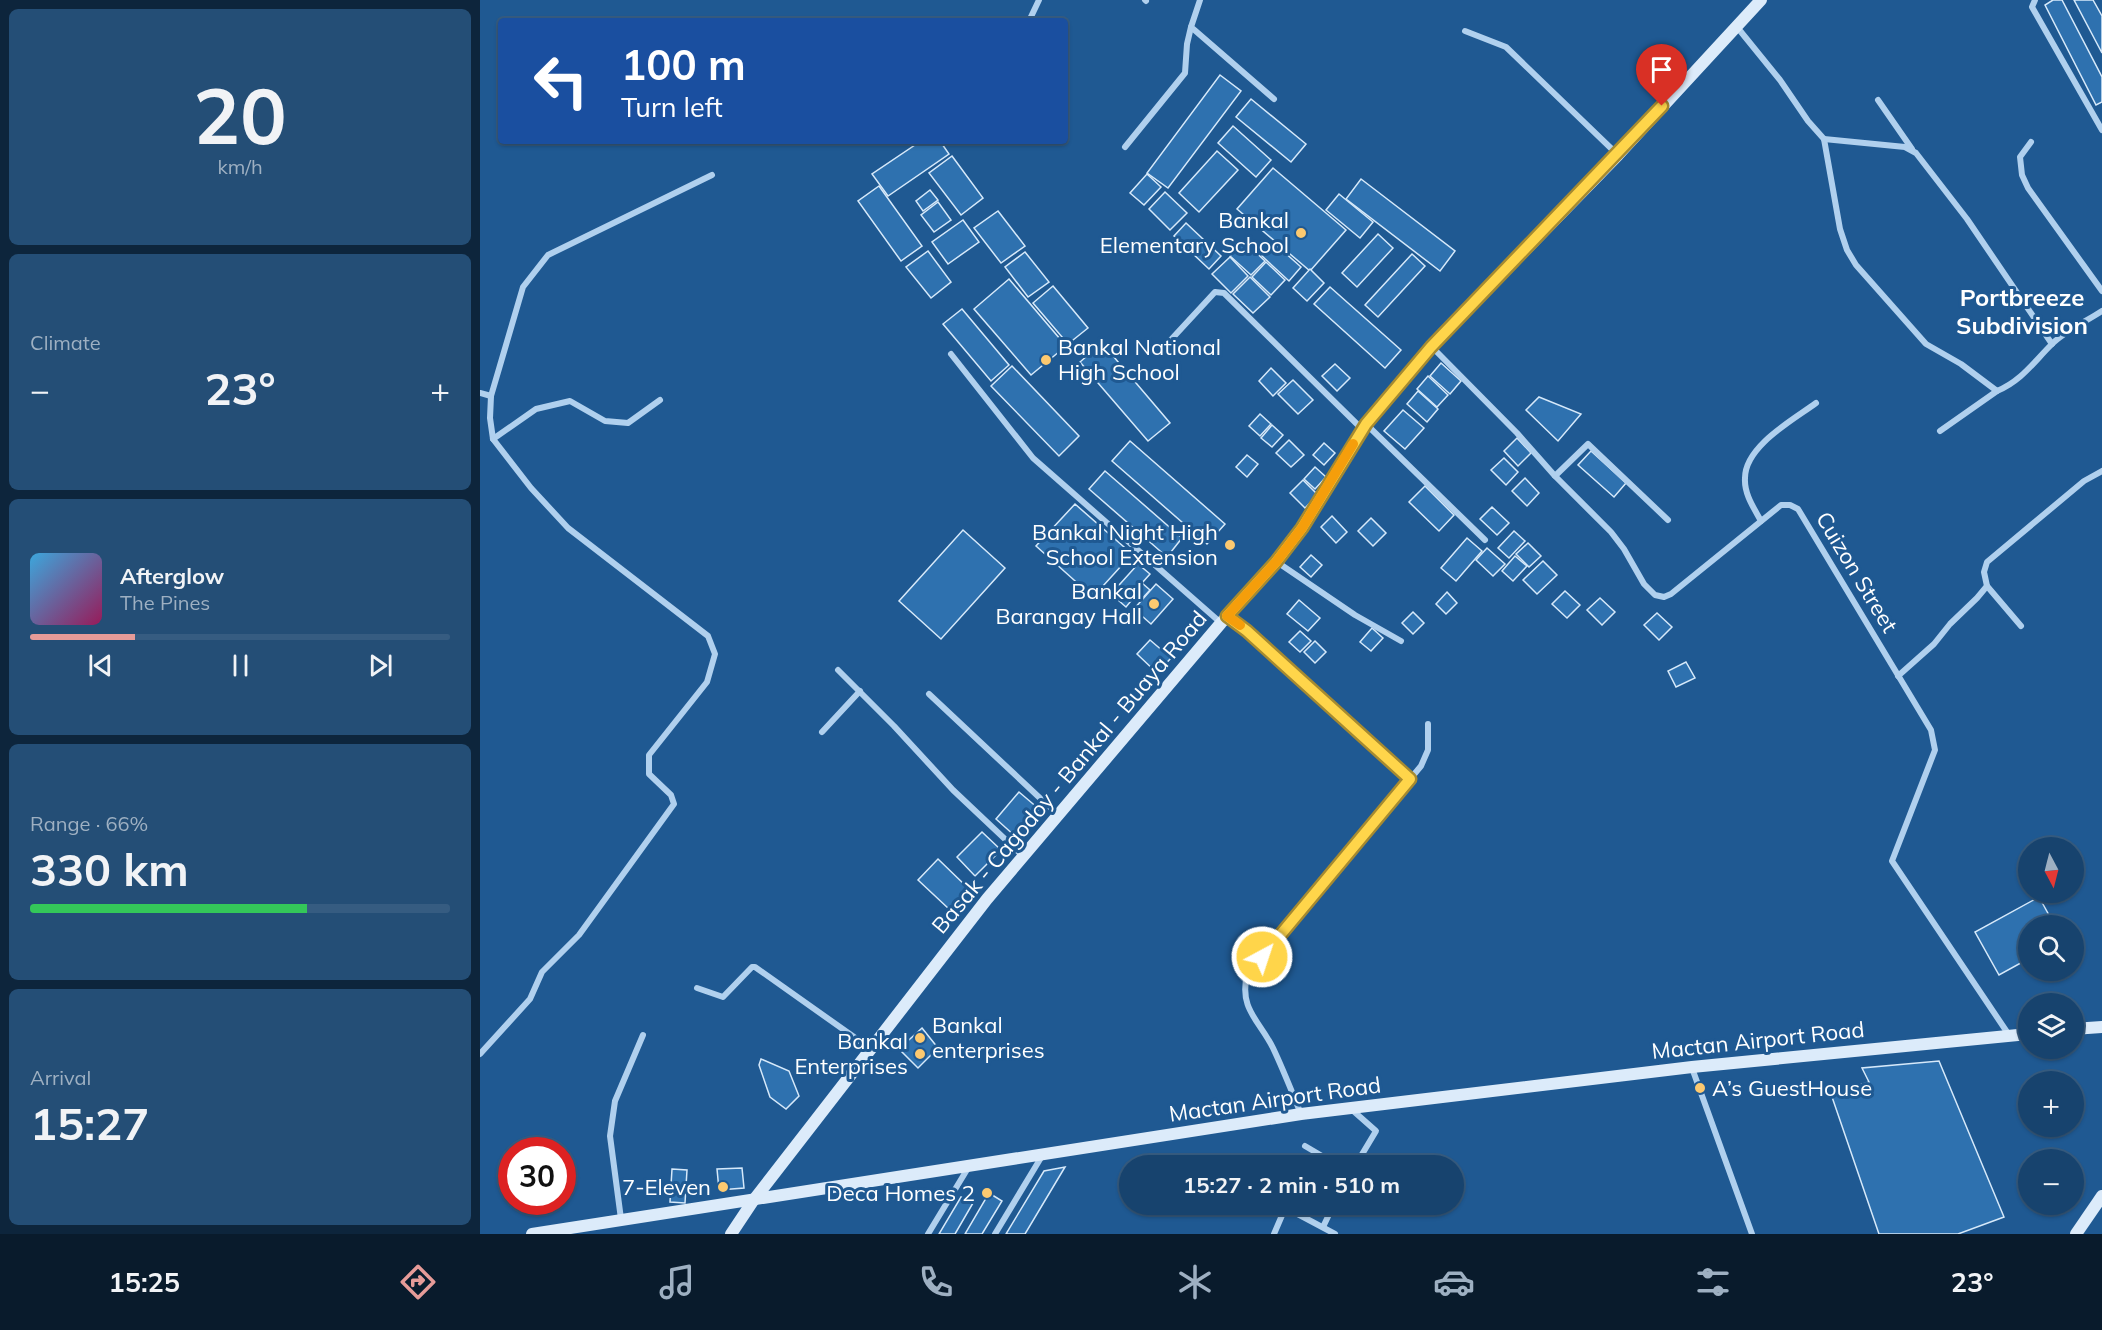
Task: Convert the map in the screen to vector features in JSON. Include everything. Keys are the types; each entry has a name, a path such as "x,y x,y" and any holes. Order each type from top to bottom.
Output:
{"street":[{"path":"1030,18 1039,0"},
{"path":"1125,147 1185,73 1187,44 1200,0"},
{"name":"Basak - Cagodoy - Bankal - Buaya Road","path":"731,1234 753,1201 987,899 1224,619 1276,562 1302,528 1364,426 1431,347 1618,154 1761,0"},
{"path":"2035,0 2032,7 2102,130"},
{"path":"1191,27 1274,99"},
{"path":"1737,27 1824,139 1840,229 1847,250 1856,265 1926,344 1961,364 1997,391"},
{"path":"1464,31 1506,47 1618,154"},
{"path":"1878,100 1912,150"},
{"path":"1824,139 1905,147 1919,155 2052,344"},
{"path":"2031,142 2020,158 2022,175 2028,188 2102,291"},
{"path":"480,1054 530,999 542,972 579,935 674,804 671,795 649,774 649,755 707,682 715,654 708,636 568,528 531,488 493,439 490,418 491,396 524,287 548,255 712,176"},
{"path":"1167,344 1215,292 1224,293 1485,540"},
{"path":"1940,431 1997,391 2010,386 2029,370 2052,344 2102,311"},
{"name":"Cuizon Street","path":"1431,347 1611,532 1624,549 1644,584 1655,595 1664,597 1671,594 1781,505 1790,505 1798,509 1931,730 1935,750 1892,861 2009,1036"},
{"path":"951,354 1033,458 1224,619 1247,631 1410,779"},
{"path":"480,393 491,396"},
{"path":"493,439 537,409 570,400 605,421 628,423 660,400"},
{"path":"1761,521 1747,494 1745,478 1747,465 1764,441 1816,403"},
{"path":"1555,476 1588,444 1668,520"},
{"path":"2021,626 1987,586 1984,572 1987,562 2084,481 2102,471"},
{"path":"1276,562 1355,615 1401,641"},
{"path":"1898,676 1934,644 1987,586"},
{"path":"838,670 953,790 1023,856"},
{"path":"822,732 860,691"},
{"path":"929,694 1058,815"},
{"path":"1301,1114 1272,1046 1251,1015 1244,989 1247,975 1421,766 1428,750 1428,724"},
{"path":"697,988 723,997 752,967 759,968 872,1050"},
{"path":"2084,1028 2102,1027"},
{"path":"621,1219 610,1136 615,1101 643,1035"},
{"name":"Mactan Airport Road","path":"532,1234 1301,1114 1692,1067 2018,1035"},
{"path":"1692,1067 1752,1234"},
{"path":"1350,1108 1376,1131 1361,1155"},
{"path":"1305,1146 1320,1155"},
{"path":"995,1234 1042,1156"},
{"path":"928,1234 969,1167"},
{"path":"2076,1234 2102,1196"},
{"path":"1274,1234 1283,1213 1292,1211 1335,1234"},
{"path":"1323,1227 1329,1215"}],"building":[{"path":"2053,0 2062,0 2102,77 2102,102 2096,105 2045,5"},
{"path":"2074,0 2093,0 2102,16 2102,53"},
{"path":"1220,75 1241,91 1168,188 1147,173"},
{"path":"1251,99 1306,144 1291,162 1236,117"},
{"path":"1233,126 1271,160 1256,177 1218,143"},
{"path":"917,144 942,144 949,154 888,196 872,174"},
{"path":"1217,151 1238,170 1199,212 1179,193"},
{"path":"952,156 983,198 961,215 929,173"},
{"path":"1273,168 1346,230 1310,271 1237,209"},
{"path":"1147,174 1161,187 1144,205 1130,193"},
{"path":"1361,179 1455,251 1440,271 1346,199"},
{"path":"879,186 922,246 901,261 858,201"},
{"path":"930,190 938,200 923,211 916,201"},
{"path":"1165,192 1187,213 1170,230 1149,209"},
{"path":"1339,194 1373,222 1360,238 1326,210"},
{"path":"938,202 951,220 934,232 921,215"},
{"path":"998,211 1025,246 1001,263 974,228"},
{"path":"963,220 979,242 948,264 932,242"},
{"path":"1186,223 1221,256 1209,269 1174,236"},
{"path":"1378,234 1393,248 1357,287 1342,273"},
{"path":"1244,241 1265,261 1251,275 1230,256"},
{"path":"1274,243 1301,267 1289,281 1262,256"},
{"path":"928,251 951,282 931,298 906,267"},
{"path":"1025,252 1049,282 1028,297 1005,267"},
{"path":"1412,254 1425,266 1378,317 1365,305"},
{"path":"1230,257 1248,276 1231,293 1212,274"},
{"path":"1266,262 1285,280 1271,295 1252,277"},
{"path":"1310,269 1324,283 1307,301 1293,288"},
{"path":"1250,277 1270,297 1253,313 1233,294"},
{"path":"1009,279 1066,346 1031,375 974,309"},
{"path":"1053,286 1088,328 1068,344 1033,303"},
{"path":"1330,287 1401,350 1385,368 1314,304"},
{"path":"962,309 1009,365 991,381 943,324"},
{"path":"1102,343 1170,423 1148,441 1080,362"},
{"path":"1441,363 1461,381 1450,394 1430,376"},
{"path":"1335,364 1350,378 1337,391 1322,376"},
{"path":"1012,366 1079,436 1059,456 991,386"},
{"path":"1271,368 1286,383 1273,396 1259,381"},
{"path":"1428,376 1448,395 1437,407 1417,389"},
{"path":"1293,380 1313,400 1298,414 1278,394"},
{"path":"1418,391 1438,409 1427,422 1407,404"},
{"path":"1539,397 1581,414 1558,441 1526,410"},
{"path":"1403,410 1424,428 1405,449 1384,431"},
{"path":"1260,414 1271,424 1260,436 1249,426"},
{"path":"1272,425 1283,435 1272,447 1261,438"},
{"path":"1517,438 1531,453 1518,466 1504,451"},
{"path":"1289,440 1304,455 1291,467 1276,453"},
{"path":"1130,441 1225,524 1207,544 1112,461"},
{"path":"1324,443 1335,453 1324,465 1313,455"},
{"path":"1591,451 1626,483 1614,497 1578,465"},
{"path":"1247,455 1258,464 1247,477 1236,467"},
{"path":"1504,458 1518,472 1506,485 1491,470"},
{"path":"1315,467 1326,477 1315,489 1304,479"},
{"path":"1105,471 1182,538 1167,557 1089,489"},
{"path":"1525,478 1539,493 1527,506 1512,491"},
{"path":"1303,480 1318,495 1305,508 1290,493"},
{"path":"1425,486 1454,515 1439,531 1409,502"},
{"path":"1075,504 1132,554 1093,597 1036,546"},
{"path":"1492,507 1509,523 1497,535 1480,519"},
{"path":"1332,516 1347,532 1336,543 1321,527"},
{"path":"1371,518 1386,533 1373,546 1358,531"},
{"path":"963,530 1005,568 941,639 899,601"},
{"path":"1514,531 1525,541 1509,558 1498,548"},
{"path":"1467,538 1482,551 1456,581 1441,568"},
{"path":"1528,543 1541,556 1529,567 1516,554"},
{"path":"1487,548 1505,564 1493,576 1476,560"},
{"path":"1311,555 1322,565 1311,577 1300,567"},
{"path":"1515,556 1527,566 1513,581 1502,571"},
{"path":"1543,561 1557,575 1537,594 1523,580"},
{"path":"1138,564 1150,574 1142,583 1150,590 1140,601 1135,596 1126,607 1111,594"},
{"name":"Bankal Barangay Hall","path":"1156,584 1173,599 1151,624 1134,609"},
{"path":"1565,591 1580,605 1567,618 1552,604"},
{"path":"1447,592 1457,603 1446,614 1436,604"},
{"path":"1600,598 1615,612 1602,625 1587,610"},
{"path":"1299,600 1320,618 1308,631 1287,614"},
{"path":"1413,612 1424,623 1413,634 1402,623"},
{"path":"1657,613 1672,627 1659,640 1644,625"},
{"path":"1372,628 1383,638 1371,651 1360,642"},
{"path":"1300,631 1311,641 1300,652 1289,642"},
{"path":"1150,640 1171,658 1157,673 1137,654"},
{"path":"1315,641 1326,652 1315,663 1304,652"},
{"path":"1686,662 1695,678 1676,687 1668,671"},
{"path":"1019,792 1039,809 1015,836 996,819"},
{"path":"982,832 1001,850 975,876 957,857"},
{"path":"938,859 969,889 949,909 918,880"},
{"path":"2028,903 2042,903 2049,915 2018,915 2018,965 1999,975 1975,932"},
{"name":"Bankal enterprises","path":"922,1028 938,1048 918,1068 899,1049"},
{"path":"761,1059 789,1071 799,1096 786,1109 770,1097 759,1065"},
{"path":"1939,1061 2004,1217 1958,1234 1879,1234 1831,1094 1869,1082 1862,1068"},
{"path":"1065,1167 1025,1234 1006,1234 1044,1171"},
{"path":"742,1168 744,1188 719,1190 717,1169"},
{"path":"672,1169 687,1170 685,1203 670,1202"},
{"path":"989,1193 1002,1201 982,1234 965,1234"},
{"path":"961,1197 973,1203 955,1234 939,1234"}],"slow traffic":[{"path":"1240,625 1227,616 1276,562 1302,528 1353,444"}],"place":[{"name":"Bankal Elementary School","path":"1301,233"},
{"name":"Bankal National High School","path":"1046,360"},
{"name":"Bankal Night High School Extension","path":"1230,545"},
{"name":"Bankal Barangay Hall","path":"1154,604"},
{"name":"Bankal enterprises","path":"920,1038"},
{"name":"Bankal Enterprises","path":"920,1054"},
{"name":"A’s GuestHouse","path":"1700,1088"},
{"name":"7-Eleven","path":"723,1187"},
{"name":"Deca Homes 2","path":"987,1193"}],"district":[{"name":"Portbreeze Subdivision","path":"2022,312"}],"route":[{"path":"1262,957 1410,779 1247,631 1227,616 1276,562 1302,528 1366,424 1431,347 1662,106"}]}
